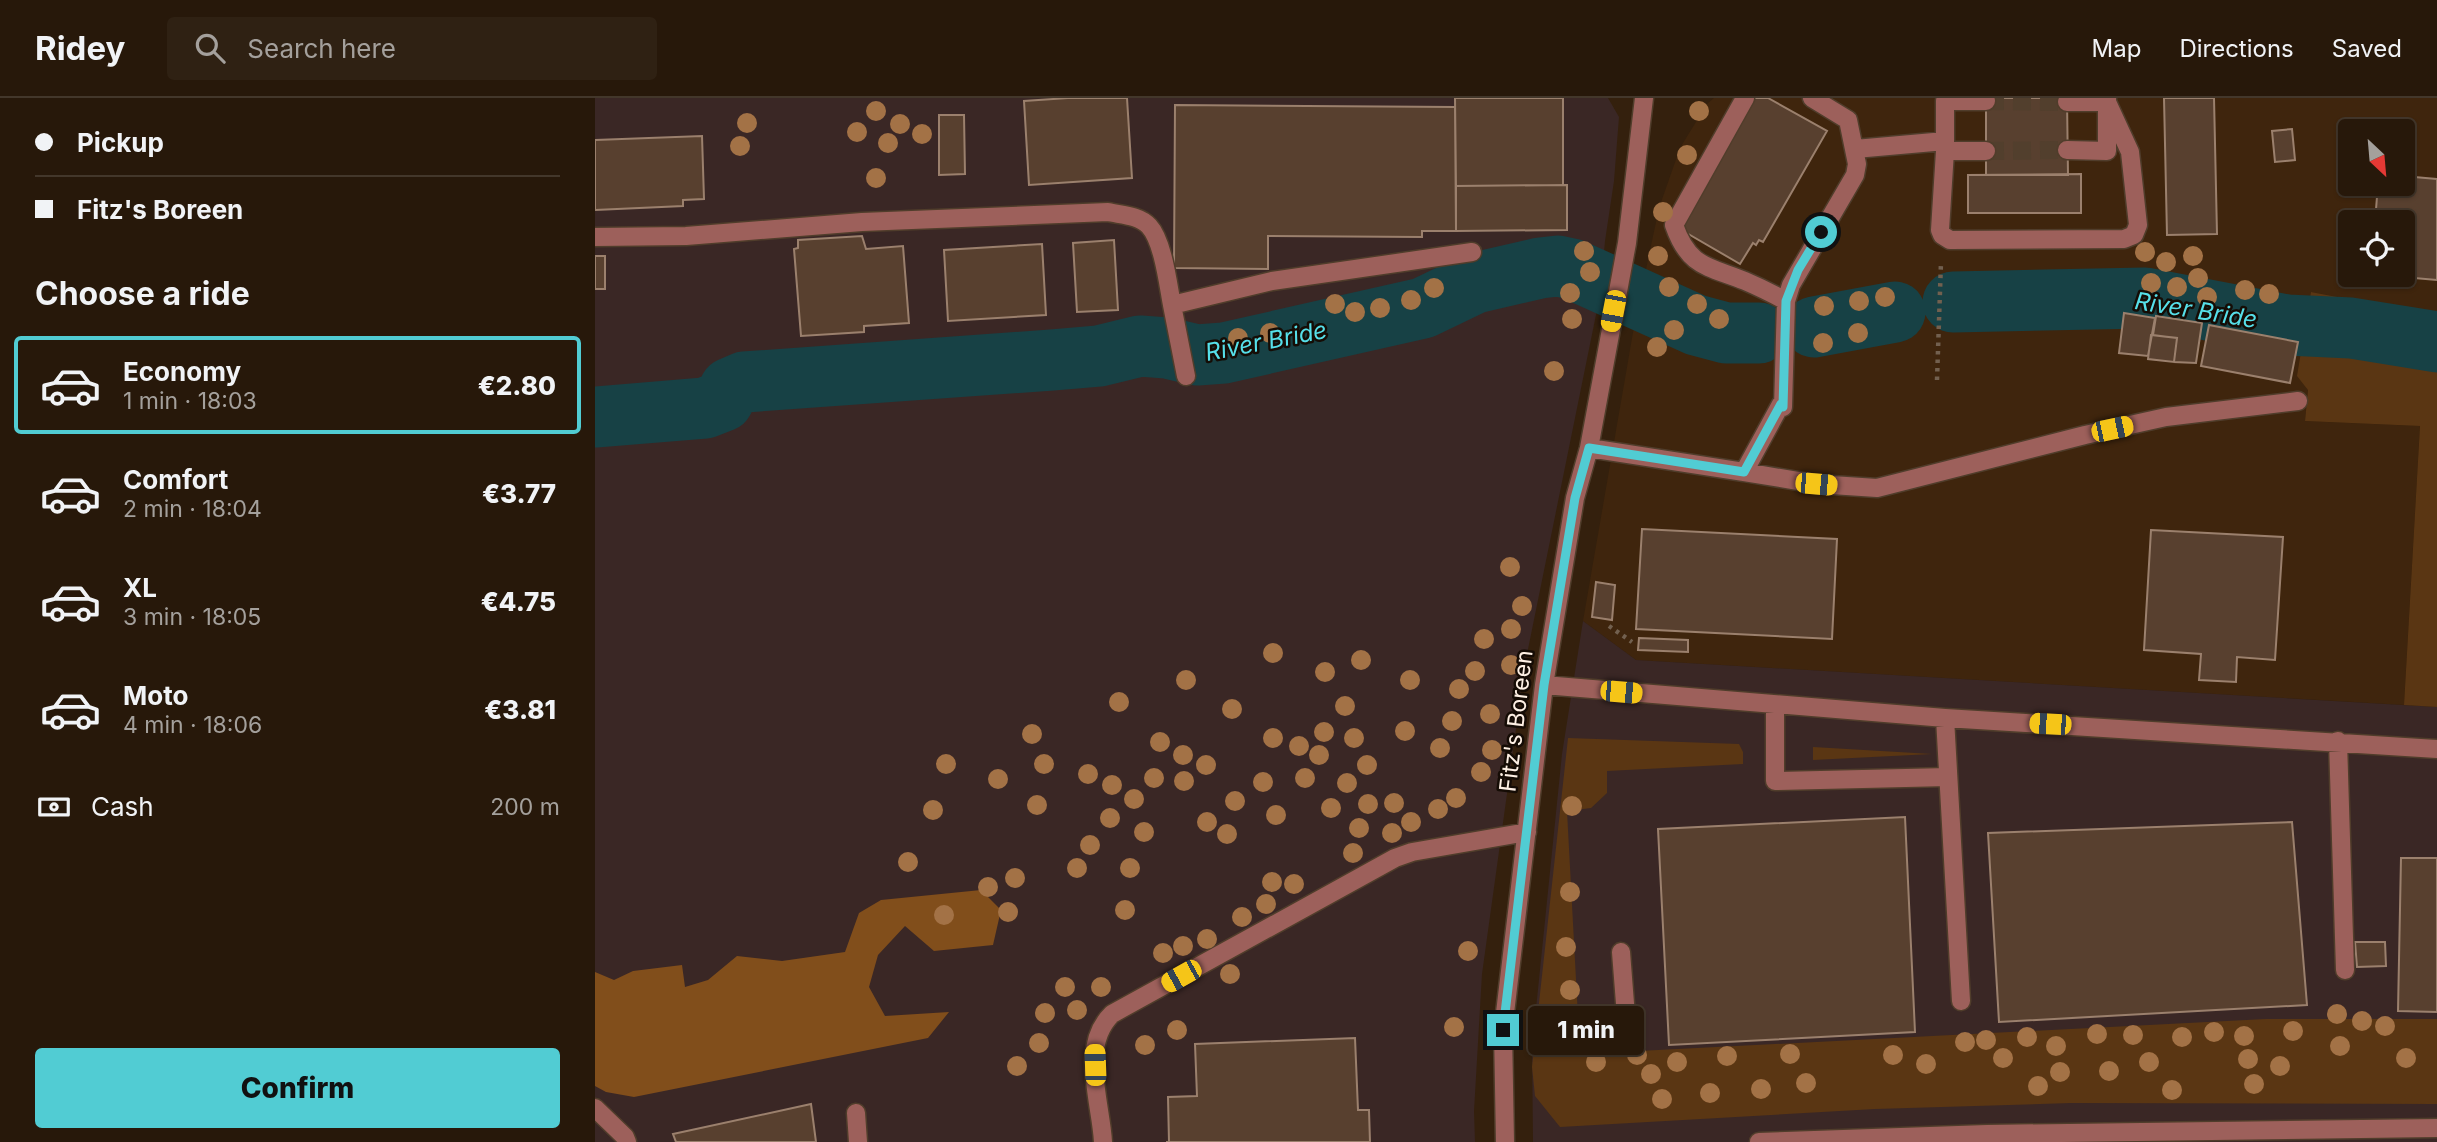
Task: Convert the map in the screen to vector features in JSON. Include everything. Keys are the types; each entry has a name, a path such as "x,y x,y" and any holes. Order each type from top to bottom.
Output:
{"street":[{"name":"Fitz's Boreen","path":"1505,1142 1503,1030 1544,685 1575,498 1589,448 1627,243 1644,98"},
{"path":"1745,98 1674,225 1691,256 1712,271 1744,281 1786,301"},
{"path":"1744,472 1781,404 1783,407 1786,301 1798,270 1855,175 1857,164 1848,120 1812,98"},
{"path":"1986,101 1945,100 1940,230 1942,235 1950,240 2124,239 2134,235 2138,225 2130,152 2107,100"},
{"path":"2067,102 2107,100"},
{"path":"2067,150 2107,150 2107,100"},
{"path":"1855,149 1945,146 1986,151"},
{"path":"595,237 686,236 862,222 1108,212 1136,218 1150,226 1159,246 1185,376"},
{"path":"1172,305 1272,281 1472,252"},
{"path":"1589,448 1816,484 1877,488 2166,417 2298,401"},
{"path":"1544,685 1945,718 2437,749"},
{"path":"1775,705 1775,781 1948,777"},
{"path":"1945,718 1961,1001"},
{"path":"2338,741 2345,970"},
{"path":"1103,1142 1102,1119 1097,1102 1094,1046 1103,1023 1112,1014 1395,858 1412,852 1527,832"},
{"path":"1621,952 1627,1029"},
{"path":"595,1108 627,1142"},
{"path":"856,1113 858,1142"},
{"path":"1759,1142 2437,1128"}],"path":[{"path":"1937,380 1942,235"},
{"path":"1609,626 1632,642"}],"shaded area":[{"path":"595,98 1608,98 1619,117 1600,295 1525,664 1482,974 1474,1111 1475,1142 595,1142"},
{"path":"1714,98 2437,98 2437,316 2311,292 2305,421 2420,426 2404,705 1636,660 1583,621 1635,321 1659,208 1680,148 1707,104"},
{"path":"2311,292 2437,316 2437,707 2404,705 2420,426 2305,421 2308,390 2297,376"},
{"path":"1583,621 1636,660 2437,707 2437,1142 1533,1142 1532,1048 1562,754"},
{"path":"1568,738 1739,744 1743,752 1743,764 1607,771 1607,793 1591,808 1567,811 1580,1054 2266,1019 2437,1019 2437,1104 2071,1103 1875,1109 1560,1127 1535,1096 1532,1067"},
{"path":"1813,747 1932,754 1813,760"},
{"path":"981,890 1001,910 993,945 934,951 905,926 878,955 869,987 885,1016 949,1012 928,1038 634,1097 606,1092 595,1086 595,972 614,980 633,971 682,965 685,987 708,980 737,956 782,961 845,952 859,913 881,900"}],"building":[{"path":"1127,98 1132,178 1029,185 1024,101"},
{"path":"1455,98 1563,98 1563,185 1456,186"},
{"path":"1754,98 1768,98 1827,131 1763,242 1759,240 1756,245 1753,243 1740,264 1678,228"},
{"path":"1986,98 2067,98 2068,175 1986,175"},
{"path":"2164,98 2214,98 2217,234 2167,235"},
{"path":"1175,105 1455,107 1456,231 1422,231 1422,237 1268,236 1268,269 1174,268"},
{"path":"939,115 964,115 965,174 939,175"},
{"path":"2292,129 2295,160 2275,162 2272,131"},
{"path":"702,136 704,199 683,200 683,206 595,210 595,140"},
{"path":"2081,174 2081,213 1968,213 1968,175"},
{"path":"2415,177 2437,179 2437,280 2415,278 2415,210 2376,210 2377,196 2415,196"},
{"path":"1567,185 1567,230 1456,231 1456,186"},
{"path":"862,236 866,249 903,246 909,323 864,326 864,332 801,336 794,249 798,248 798,240"},
{"path":"1114,240 1118,310 1077,312 1073,243"},
{"path":"1042,244 1046,315 948,321 944,250"},
{"path":"595,256 605,256 605,289 595,289"},
{"path":"2124,313 2155,318 2148,356 2119,353"},
{"path":"2156,316 2202,323 2196,363 2174,362 2177,338 2153,335"},
{"path":"2209,325 2298,342 2290,383 2201,366"},
{"path":"2151,335 2177,338 2174,362 2148,359"},
{"path":"1642,529 1837,539 1832,639 1636,629"},
{"path":"2151,530 2283,537 2275,660 2237,657 2236,682 2199,680 2201,654 2144,650"},
{"path":"1596,582 1615,585 1612,620 1592,617"},
{"path":"1639,638 1688,640 1688,652 1638,650"},
{"path":"1905,817 1915,1032 1669,1045 1658,829"},
{"path":"2292,822 2307,1005 1999,1022 1988,833"},
{"path":"2401,858 2437,858 2437,1012 2398,1011"},
{"path":"2355,942 2385,942 2386,966 2357,967"},
{"path":"1355,1038 1358,1110 1369,1110 1370,1142 1169,1142 1168,1097 1197,1096 1195,1044"},
{"path":"811,1104 816,1142 676,1142 673,1134"}],"waterway":[{"name":"River Bride","path":"595,417 705,408 723,401 730,388 744,382 1099,356 1140,346 1167,348 1197,355 1224,353 1423,308 1475,283 1558,266 1572,269 1696,325 1726,333 1759,333"},
{"name":"River Bride","path":"1953,302 2145,298 2287,325 2351,328 2437,342"},
{"name":"River Bride","path":"1814,327 1895,312"}],"tunnel":[{"path":"1986,101 2067,102"},
{"path":"1986,151 2067,150"}],"route":[{"path":"1503,1030 1544,685 1575,498 1589,448 1744,472 1781,404 1783,407 1786,301 1798,270 1821,232"}]}
